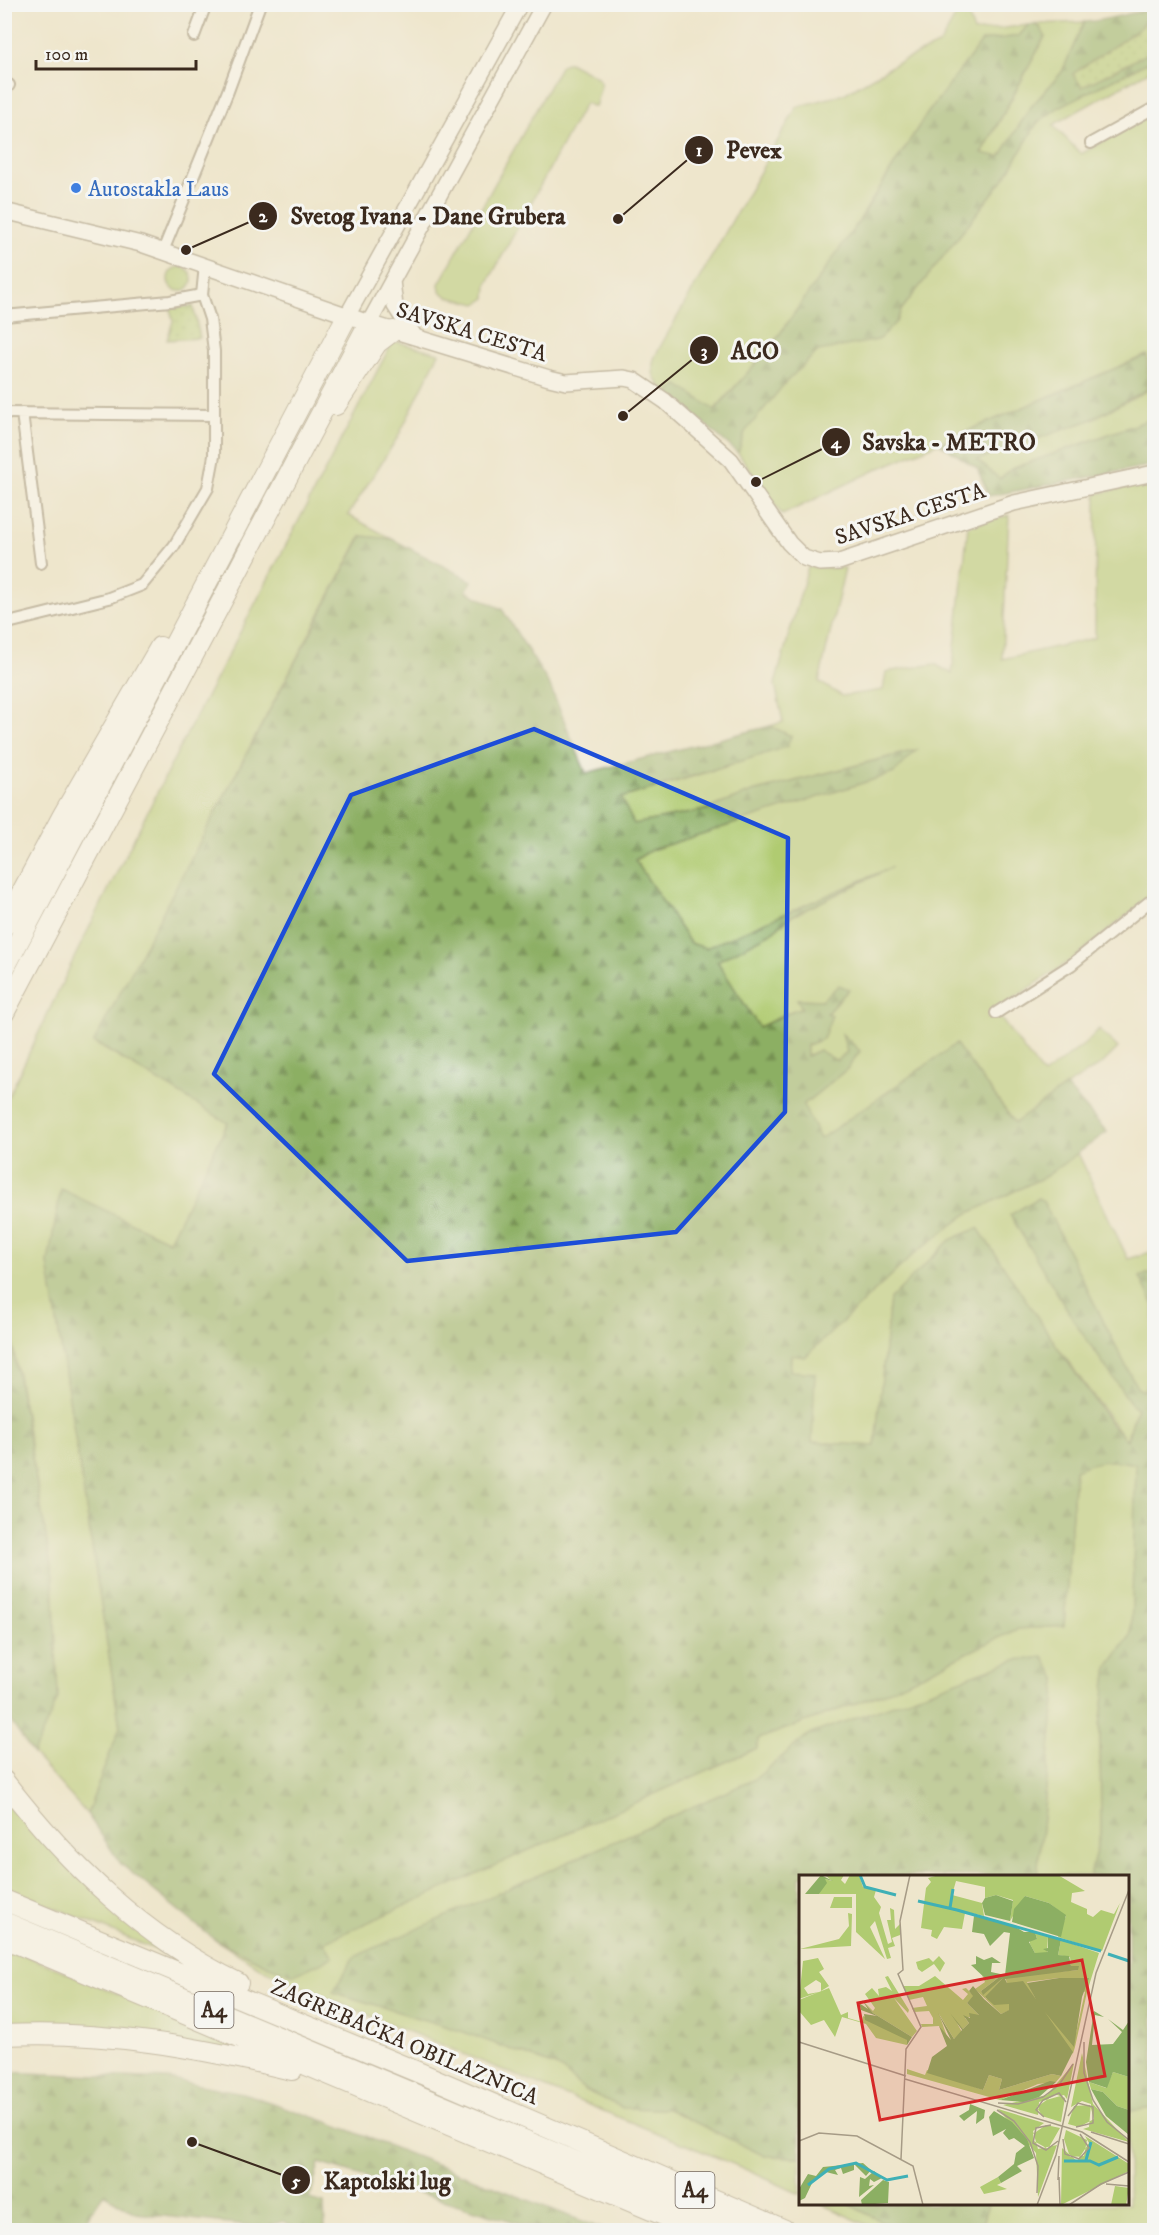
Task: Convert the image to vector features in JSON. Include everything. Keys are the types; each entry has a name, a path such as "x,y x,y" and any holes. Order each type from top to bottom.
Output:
{"highway":[{"path":"4,969 347,316"},
{"path":"4,1013 369,323"},
{"path":"316,422 342,398 377,344 393,331"},
{"path":"4,926 120,713 181,612 200,596"},
{"path":"4,1781 61,1851 129,1914 213,1971 331,2026 347,2043"},
{"name":"ZAGREBAČKA OBILAZNICA","path":"4,1900 785,2230"},
{"name":"ZAGREBAČKA OBILAZNICA","path":"4,1922 739,2230"},
{"path":"4,1938 699,2230"},
{"path":"4,2035 127,2038 202,2049 308,2074 366,2099 383,2098"}],"street":[{"path":"194,36 206,4"},
{"path":"163,251 228,91 260,4"},
{"path":"347,316 520,4"},
{"path":"369,323 544,4"},
{"path":"1091,143 1155,108"},
{"name":"SAVSKA CESTA","path":"4,211 163,251 393,331 566,382 624,378 634,380 665,401 717,446 747,481 789,543 804,558 811,561 839,562 1014,503 1155,473"},
{"path":"4,624 123,594 142,585 174,546 208,488 213,473 214,351 210,319 202,295 205,265"},
{"path":"392,281 395,306 414,337"},
{"path":"4,316 170,301 202,295"},
{"path":"4,413 214,415"},
{"path":"22,413 41,563"},
{"path":"996,1013 1071,965 1155,898"}],"highlighted area":[{"path":"534,729 788,838 785,1112 676,1232 407,1261 214,1074 351,795"}],"green space":[{"path":"962,5 969,5 966,9 974,32 1028,25 1019,36 982,41 924,118 855,227 772,345 714,410 678,385 669,393 654,377 655,356 797,107 844,94 895,64 940,44"},
{"path":"1154,5 1154,13 1139,29 1073,74 1082,87 1154,50 1154,59 1059,107 1037,123 1006,176 902,309 896,322 878,340 818,351 786,382 745,432 738,453 669,393 678,385 715,410 772,345 855,227 924,118 982,41 1019,36 1028,25 1039,27 1045,36 982,153 1000,157 1030,108 1062,72 1084,22 1151,10"},
{"path":"1154,13 1154,50 1082,87 1073,74 1139,29"},
{"path":"1084,22 1062,72 1030,108 1000,157 982,154 1045,37 1041,28 1036,24"},
{"path":"1154,59 1154,68 1053,125 1081,154 1154,113 1154,418 1011,469 999,479 977,460 1090,420 1148,390 1146,355 880,468 782,515 738,453 745,431 759,413 813,354 820,350 867,340 877,336 895,322 902,309 1006,176 1037,123 1059,107"},
{"path":"569,62 599,78 601,86 595,107 585,103 487,284 486,298 477,304 448,297 440,291 439,284 561,65"},
{"path":"180,267 189,270 192,279 189,288 180,291 171,288 168,279 171,270"},
{"path":"193,306 200,338 167,340 173,321 170,308"},
{"path":"393,341 439,353 398,437 348,515 392,539 361,536 94,1043 228,1122 169,1241 61,1190 48,1263 120,1727 87,1814 33,1754 58,1698 53,1577 5,1299 4,1106 74,958 182,743"},
{"path":"1147,355 1148,389 1090,420 977,460 1000,479 1011,469 1154,418 1154,465 989,496 977,468 939,443"},
{"path":"1154,481 1154,893 1073,959 995,1011 1043,1075 1086,1043 1099,1029 1118,1048 1102,1064 1066,1086 1015,1123 956,1045 820,1139 803,1105 847,1069 860,1051 843,1035 847,1052 836,1061 819,1050 806,1056 807,1045 832,1015 826,1014 849,989 822,1000 798,999 802,1008 759,1027 717,961 771,933 790,917 876,875 706,949 690,943 635,860 651,850 894,773 916,750 752,792 705,810 634,824 621,798 732,765 791,736 770,726 783,722 775,684 808,567 845,568 819,682 842,696 883,690 886,672 935,664 952,674 968,526 1009,515 1002,659 1095,638 1096,494"},
{"path":"362,536 392,539 472,581 466,591 502,609 549,684 586,773 770,726 791,736 787,747 621,798 634,824 705,810 752,792 917,750 894,773 651,850 635,860 690,943 706,948 892,867 790,917 771,933 717,961 759,1027 790,1011 802,1008 797,999 822,1000 839,985 849,989 827,1013 832,1015 823,1039 807,1045 807,1056 819,1050 837,1061 847,1052 842,1034 860,1051 847,1069 803,1105 820,1139 956,1044 1015,1123 1066,1086 1107,1132 1046,1176 967,1214 915,1253 805,1357 791,1355 790,1371 815,1373 812,1442 875,1446 890,1299 950,1240 978,1228 1111,1424 1127,1440 1137,1408 1132,1405 1076,1324 1010,1215 1038,1198 1043,1201 1137,1388 1144,1391 1154,1372 1154,2108 1129,2111 1129,1875 1090,1875 1101,1830 1100,1726 1108,1667 1131,1635 1136,1464 1105,1461 1075,1470 1064,1626 1017,1629 884,1693 758,1739 757,1748 324,1942 333,1957 294,1975 269,1966 214,1939 121,1864 87,1814 120,1727 48,1263 61,1189 169,1241 228,1123 94,1042"},
{"path":"1078,1153 1128,1259 1154,1251 1154,1275 1147,1274 1140,1277 1154,1305 1154,1372 1144,1391 1137,1388 1043,1202 1076,1324 1132,1405 1137,1408 1126,1441 1056,1345 978,1228 890,1299 875,1446 812,1442 814,1374 790,1372 791,1355 805,1357 915,1253 967,1214 1046,1176"},
{"path":"1147,1274 1154,1275 1154,1305 1140,1277"},
{"path":"4,1299 53,1577 58,1698 33,1754 5,1713"},
{"path":"1117,1460 1137,1464 1131,1635 1108,1667 1100,1726 1101,1830 1090,1875 1037,1875 1057,1680 808,1735 464,2032 558,2067 585,2090 623,2108 668,2109 765,2156 799,2157 799,2194 738,2166 334,2001 261,1968 214,1939 269,1966 332,1957 323,1942 757,1748 758,1739 884,1693 1017,1629 1064,1626 1075,1470 1095,1461"},
{"path":"1043,1657 1057,1680 1037,1875 799,1875 799,2157 765,2156 668,2109 623,2108 585,2090 558,2067 464,2032 333,1992 354,1957 755,1779 808,1735 1015,1660"},
{"path":"4,1792 183,1961 5,1887"},
{"path":"4,1909 616,2165 731,2219 5,1914"},
{"path":"5,1947 261,2053 5,2029"},
{"path":"5,2072 168,2079 243,2093 328,2122 605,2230 542,2230 319,2163 310,2199 324,2203 325,2230 295,2230 295,2227 283,2221 265,2227 135,2213 104,2194 90,2213 86,2230 5,2230"},
{"path":"1154,2108 1154,2230 980,2230 988,2205 1129,2205 1129,2111"},
{"path":"823,2205 850,2205 899,2230 878,2230"},
{"path":"850,2205 988,2205 980,2230 899,2230"}],"place":[{"name":"Autostakla Laus","path":"76,188"},
{"name":"Pevex","path":"618,219"},
{"name":"Svetog Ivana - Dane Grubera","path":"186,250"},
{"name":"ACO","path":"623,416"},
{"name":"Savska - METRO","path":"756,482"},
{"name":"Kaptolski lug","path":"192,2142"}]}
